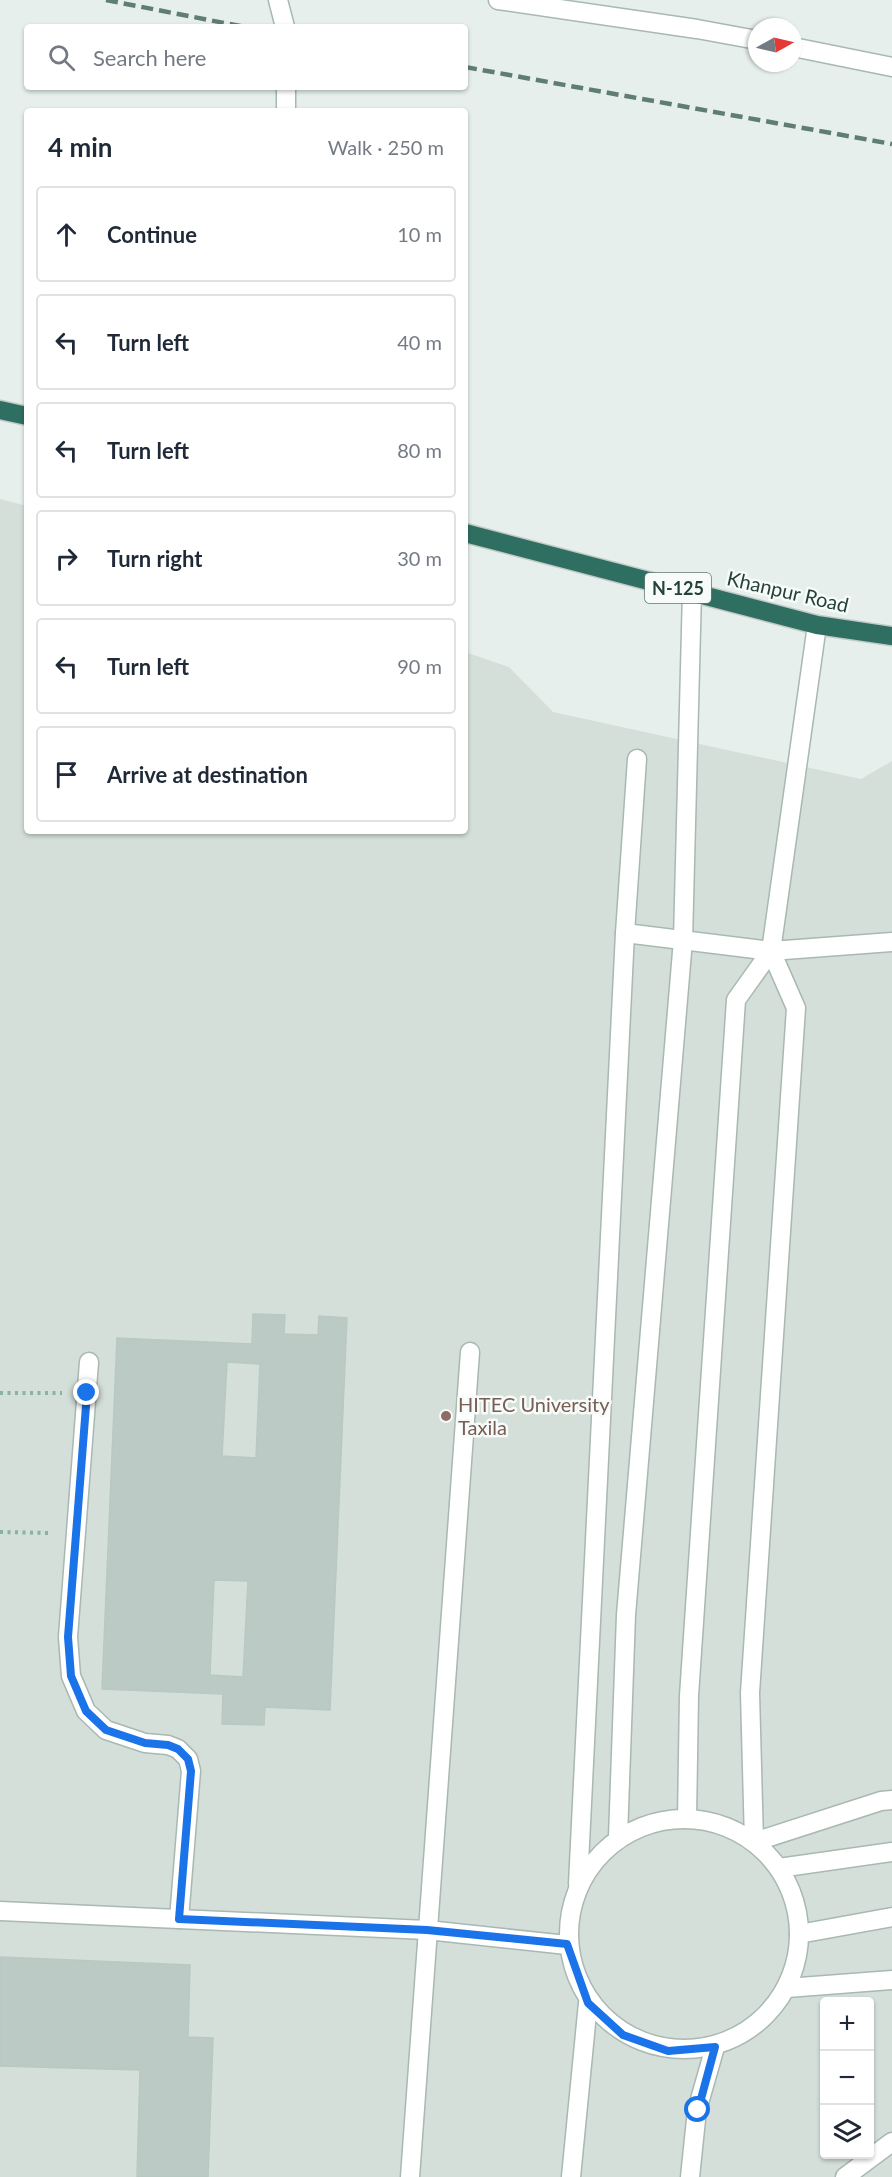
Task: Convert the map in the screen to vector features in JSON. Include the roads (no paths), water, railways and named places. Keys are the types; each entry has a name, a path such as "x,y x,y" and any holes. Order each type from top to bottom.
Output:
{"highway":[{"path":"0,410 24,415"},
{"name":"Khanpur Road","path":"468,533 817,625 892,636"}],"street":[{"path":"278,0 284,24"},
{"path":"498,0 697,28 748,38"},
{"path":"802,49 892,67"},
{"path":"286,90 286,108"},
{"path":"618,1837 626,1615 683,940 692,591"},
{"path":"687,1818 689,1696 736,1000 771,951 817,625"},
{"path":"571,2177 588,2003 567,1944 578,1884 625,933 637,759"},
{"path":"625,933 771,951 892,942"},
{"path":"754,1842 750,1693 796,1008 771,951"},
{"path":"410,2177 471,1352"},
{"path":"89,1362 75,1534 69,1646 71,1676 86,1711 106,1730 145,1743 168,1745 178,1749 188,1759 191,1771 179,1919"},
{"path":"754,1842 892,1800"},
{"path":"578,1884 618,1837 651,1822 687,1818 722,1824 754,1842 779,1868 795,1903 799,1934 787,1988 757,2025 715,2047 668,2051 623,2035 588,2003"},
{"path":"779,1868 892,1852"},
{"path":"0,1911 427,1930 567,1944"},
{"path":"799,1934 892,1917"},
{"path":"787,1988 892,1980"},
{"path":"690,2177 698,2110 715,2047"},
{"path":"845,2177 892,2142"}],"railway":[{"path":"106,0 230,24"},
{"path":"468,68 892,144"}],"place":[{"name":"HITEC University Taxila","path":"446,1416"}]}
